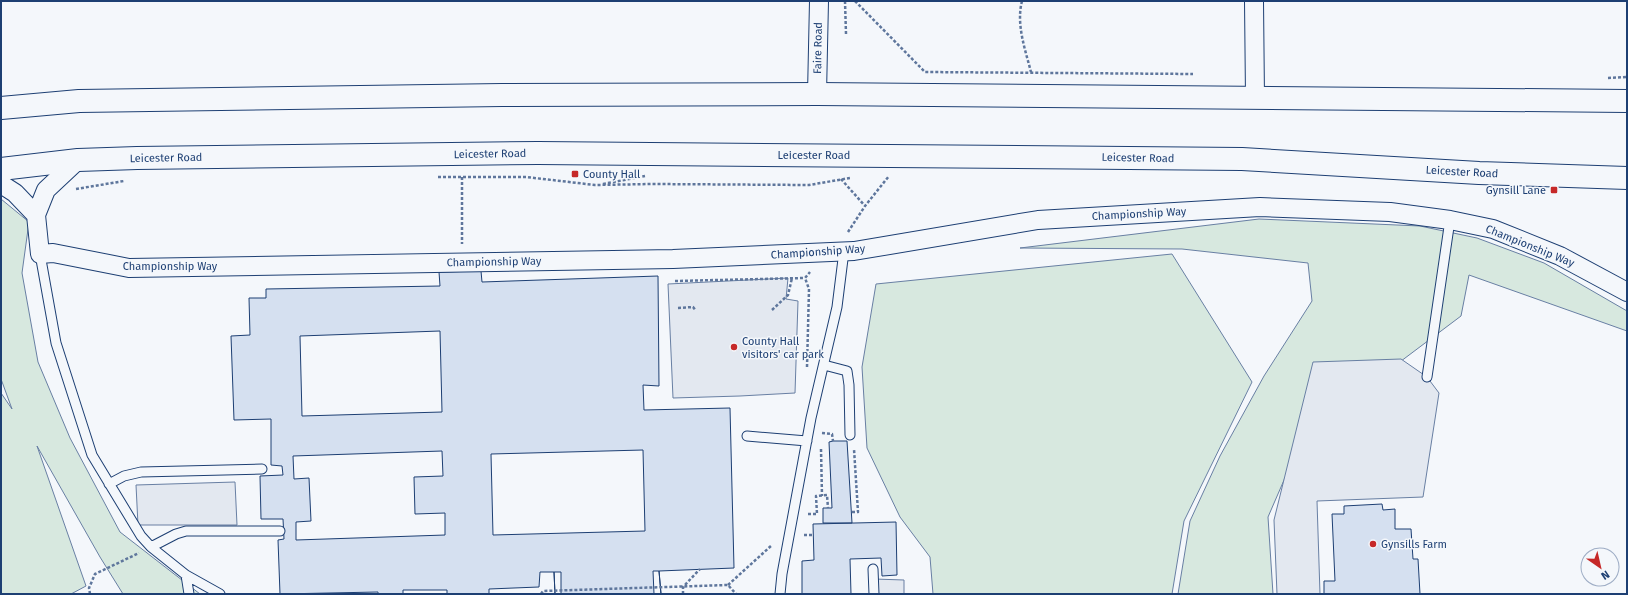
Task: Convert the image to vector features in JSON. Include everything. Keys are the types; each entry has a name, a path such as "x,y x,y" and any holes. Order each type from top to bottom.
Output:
{"highway":[{"path":"1,108 79,101 502,95 817,94 1627,101"},
{"name":"Leicester Road","path":"1,169 78,160 137,158 538,153 1250,159 1479,173 1627,178"}],"street":[{"name":"Faire Road","path":"817,94 818,1"},
{"path":"1254,1 1255,98"},
{"path":"40,254 36,215 46,190 78,160"},
{"path":"1,184 15,193 36,215"},
{"name":"Championship Way","path":"40,254 53,253 128,268 702,258 854,251 1038,220 1252,208 1390,212 1450,220 1493,229 1560,256 1627,292"}],"lane":[{"path":"1427,377 1450,220"},
{"path":"780,594 782,574 807,441 837,306 835,252"},
{"path":"40,254 56,343 92,455 141,536 151,547 186,575 220,594"},
{"path":"824,365 847,371 849,385 850,435"},
{"path":"747,436 807,441"},
{"path":"109,484 124,476 141,472 262,469"},
{"path":"151,547 176,534 186,531 280,531"},
{"path":"873,569 874,594"},
{"path":"186,575 189,594"}],"path":[{"path":"845,1 846,34"},
{"path":"855,1 925,72 1199,75"},
{"path":"1022,1 1019,12 1023,43 1032,72"},
{"path":"1604,78 1627,76"},
{"path":"675,281 805,278 835,252 865,206 892,173 884,174"},
{"path":"595,185 648,176"},
{"path":"438,177 526,177 595,185 809,185 841,179 856,178"},
{"path":"462,177 462,262"},
{"path":"841,179 865,206"},
{"path":"46,190 56,193 126,181"},
{"path":"772,310 788,295 792,278"},
{"path":"805,278 809,289 806,374"},
{"path":"678,308 693,307 696,310"},
{"path":"821,441 821,433 850,435 853,438 858,512 852,512"},
{"path":"832,434 832,441"},
{"path":"821,449 822,496"},
{"path":"817,514 816,496 827,495 828,508"},
{"path":"90,594 89,588 95,574 151,547"},
{"path":"541,594 543,591 728,585 754,561"},
{"path":"683,594 683,587 700,569"},
{"path":"728,585 736,594"}],"shaded area":[{"path":"1,199 29,222 22,273 38,362 70,438 120,532 200,594 123,594 100,557 37,446 86,586 71,594 1,594 1,393 12,409 1,379"},
{"path":"1259,219 1420,226 1477,238 1544,263 1627,311 1627,331 1469,275 1461,316 1304,434 1268,517 1273,594 1178,594 1190,521 1220,456 1264,376 1312,301 1308,263 1182,249 1020,248"},
{"path":"1172,254 1252,382 1184,521 1172,594 933,594 930,557 900,517 867,448 862,367 876,284"},
{"name":"County Hall visitors' car park","path":"788,278 786,299 798,301 795,393 673,398 668,284"},
{"path":"1401,359 1427,377 1439,393 1423,497 1317,501 1320,594 1277,594 1274,520 1313,362"},
{"path":"235,482 237,525 138,525 136,485"},
{"path":"874,579 904,580 904,594 874,594"}],"building":[{"path":"481,271 482,282 658,276 659,386 643,385 644,410 730,408 734,568 659,571 661,594 555,594 554,572 540,572 539,587 489,589 489,594 447,594 447,590 403,590 403,594 378,594 378,592 280,594 278,540 284,539 283,519 261,519 260,476 283,475 282,466 271,465 271,419 234,420 231,336 250,335 249,298 266,298 266,289 440,286 439,272","holes":["440,331 442,412 302,416 300,336","643,450 645,531 493,535 491,454","442,451 443,476 414,477 415,514 445,513 445,535 296,540 296,522 311,521 309,478 294,479 293,456"]},
{"path":"847,441 852,523 823,523 823,508 832,508 829,442"},
{"name":"Gynsills Farm","path":"1382,504 1383,510 1395,509 1395,529 1411,529 1413,559 1418,559 1420,594 1324,594 1324,581 1335,581 1332,514 1344,514 1344,506"},
{"path":"896,522 897,575 882,576 881,558 850,559 851,594 802,594 802,561 814,560 813,524"},
{"path":"653,571 659,571 661,594 654,594"},
{"path":"554,572 561,572 561,594 555,594"}],"place":[{"name":"County Hall","path":"575,174"},
{"name":"Gynsill Lane","path":"1554,190"},
{"name":"County Hall visitors' car park","path":"734,347"},
{"name":"Gynsills Farm","path":"1373,544"}]}
